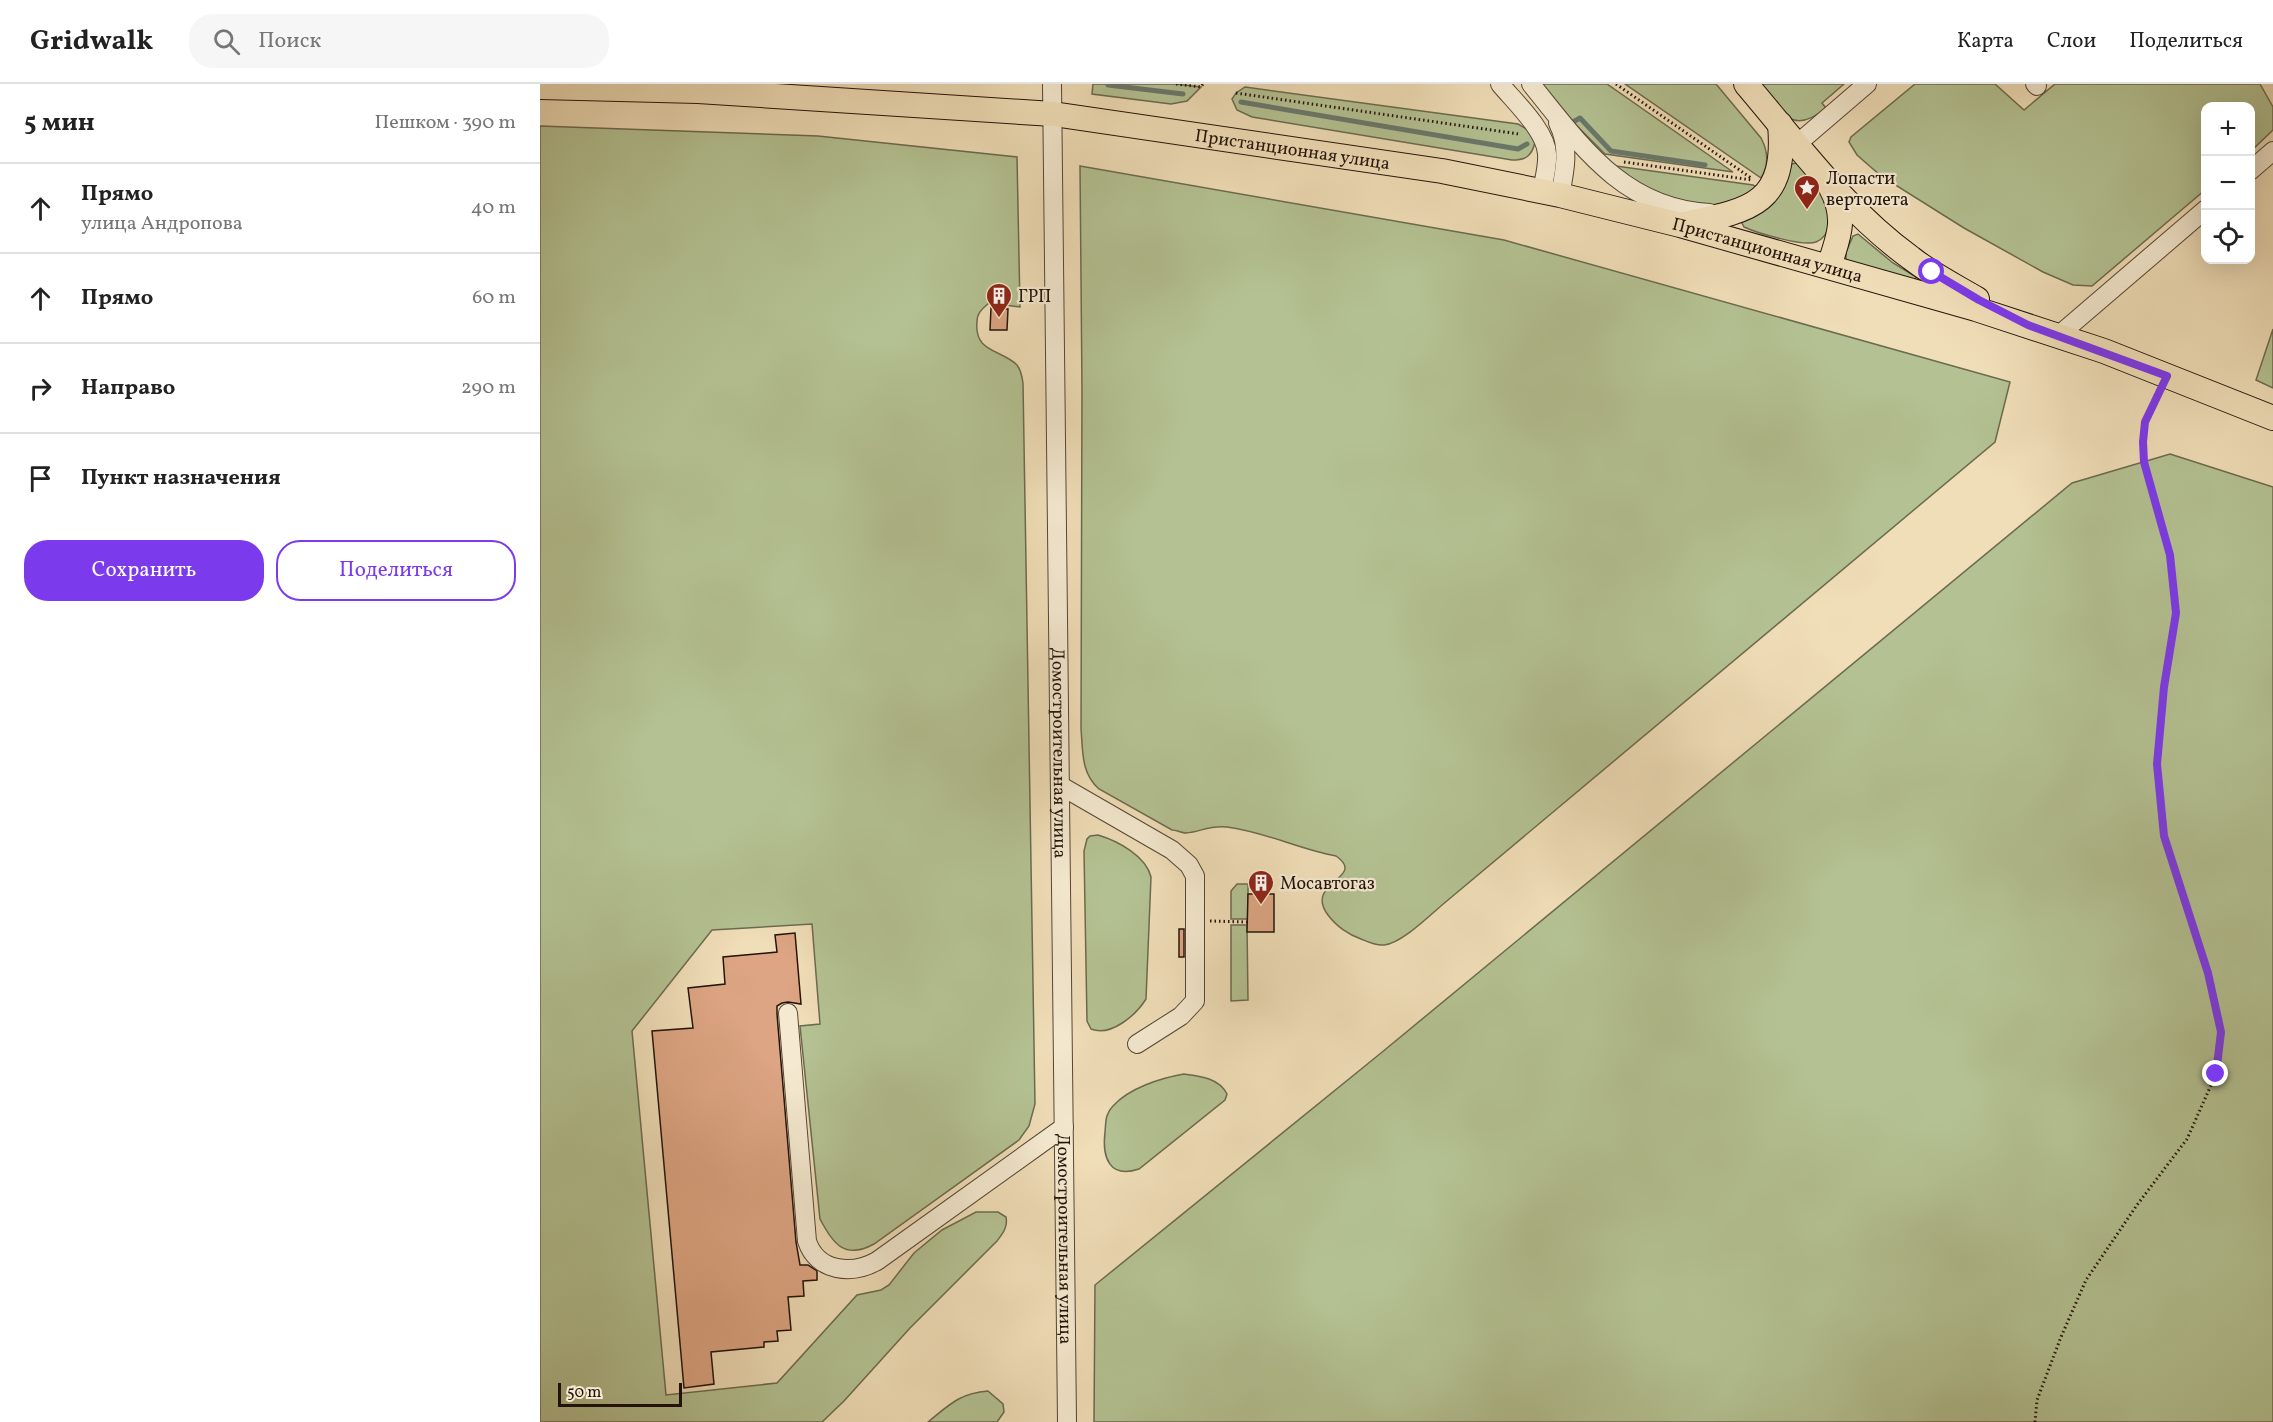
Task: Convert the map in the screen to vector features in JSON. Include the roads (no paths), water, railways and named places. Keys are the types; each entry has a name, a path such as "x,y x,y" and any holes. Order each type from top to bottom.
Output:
{"main road":[{"path":"1746,84 1827,180 1871,225 1911,259 1979,300 2028,325 2273,418"},
{"name":"Пристанционная улица","path":"540,87 698,91 1053,114 1442,171 1551,193 1680,225 2028,325"},
{"path":"1680,225 1730,214 1752,205 1763,197 1779,171 1782,156 1780,124"},
{"path":"1827,180 1840,209 1841,222 1829,266"}],"street":[{"name":"Домостроительная улица","path":"1053,84 1067,1422"},
{"path":"1500,84 1542,137 1547,152 1551,193"},
{"path":"1531,84 1611,175 1646,199 1679,210 1730,214"},
{"path":"1797,144 1867,84"},
{"path":"1550,108 1562,130 1566,160 1551,193"},
{"path":"2255,167 2273,151"},
{"path":"2059,335 2204,210"},
{"path":"1061,786 1172,850 1190,865 1196,882 1195,1001 1181,1016 1137,1044"},
{"path":"788,1013 807,1241 814,1256 828,1266 850,1269 869,1266 1064,1127"}],"waterway":[{"path":"1108,85 1183,94"},
{"path":"1241,102 1518,149 1527,144"},
{"path":"1573,122 1580,118 1611,151 1705,165"}],"place":[{"name":"Лопасти вертолета","path":"1807,211"},
{"name":"ГРП","path":"999,319"},
{"name":"Мосавтогаз","path":"1261,906"}]}
